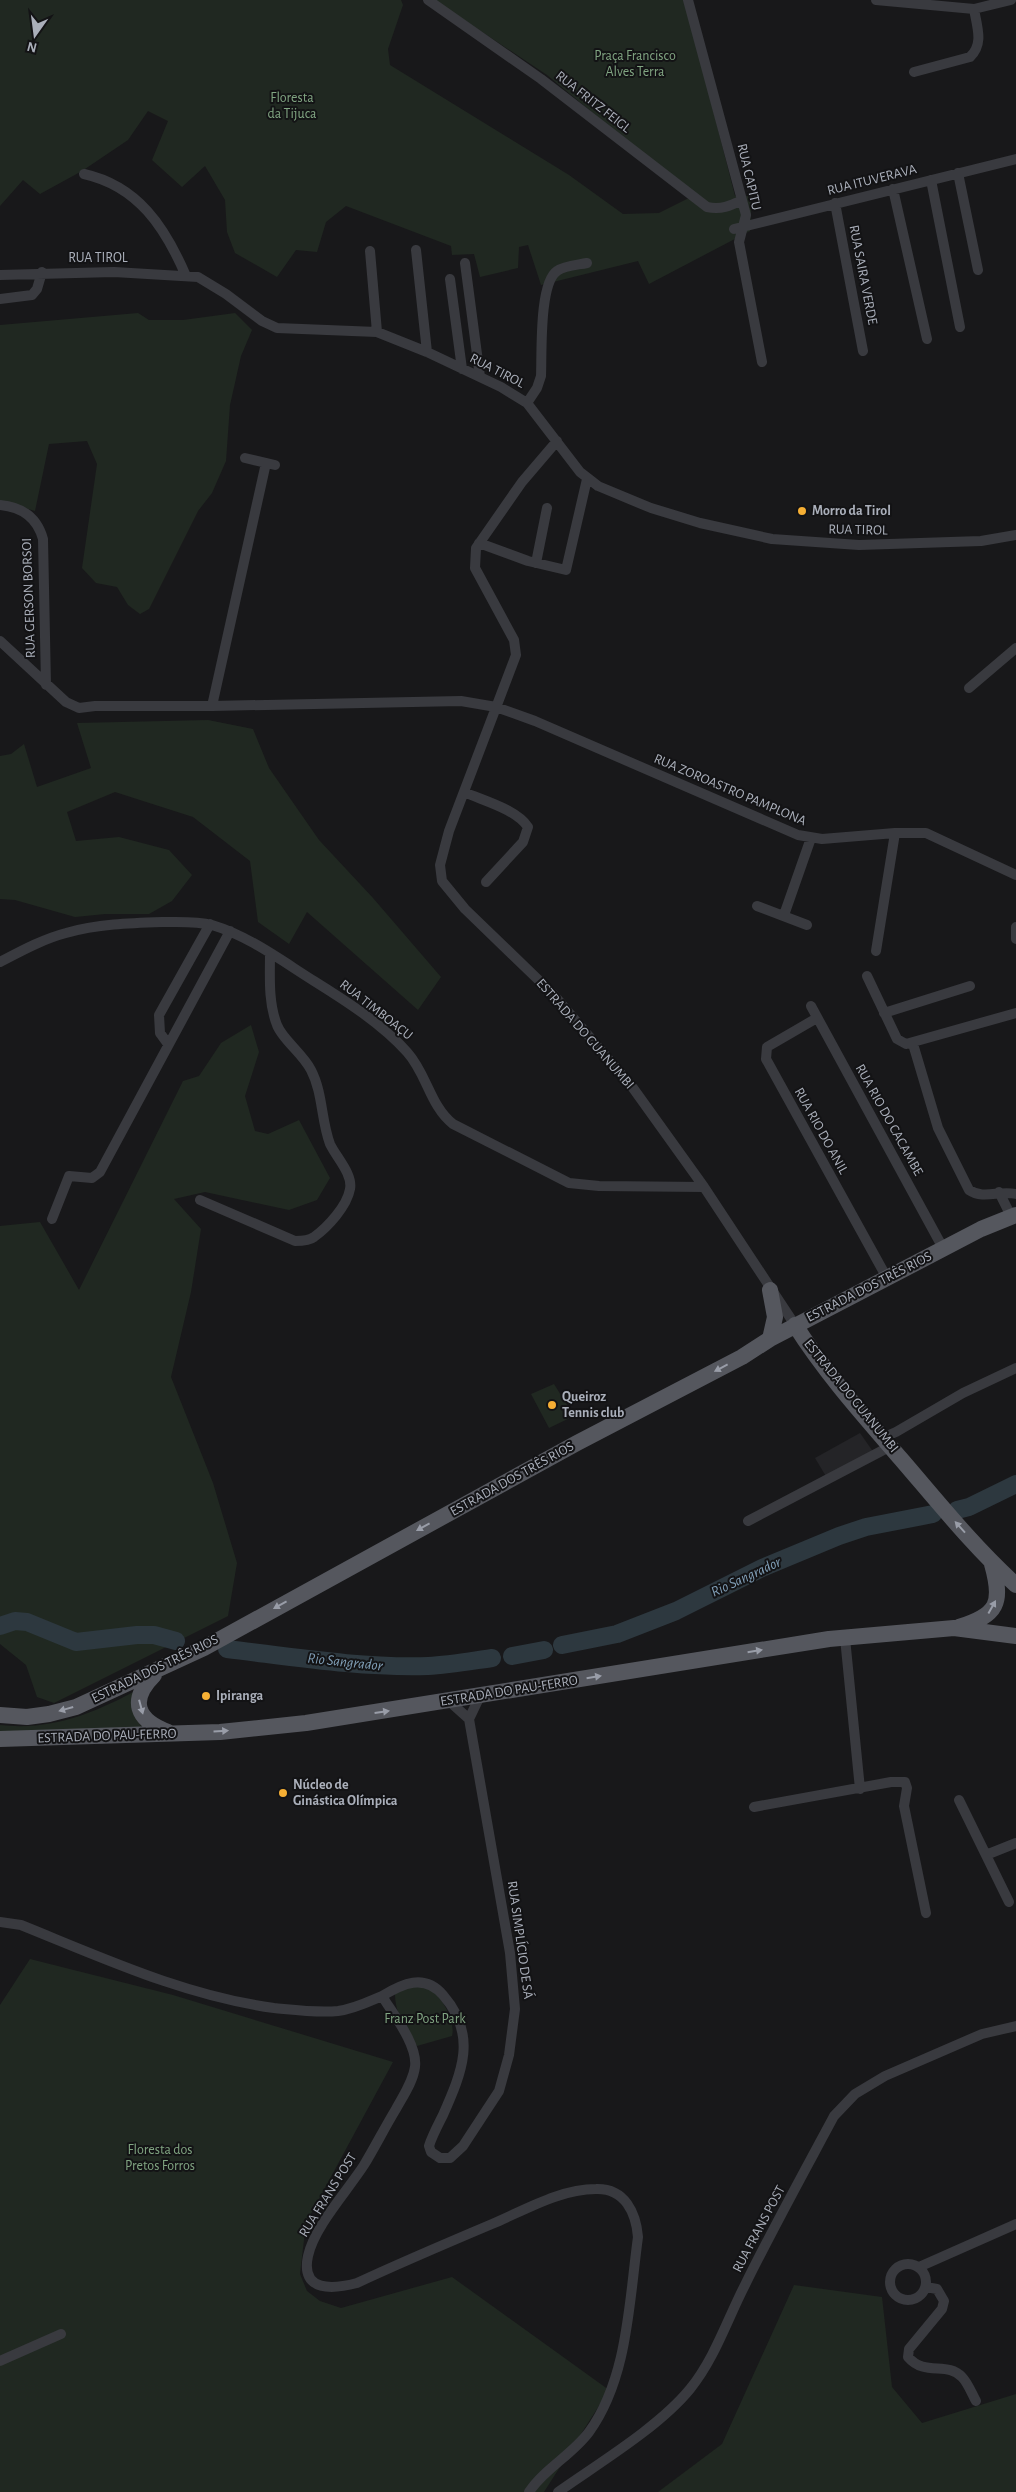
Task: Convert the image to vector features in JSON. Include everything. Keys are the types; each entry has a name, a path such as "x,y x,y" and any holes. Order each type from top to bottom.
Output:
{"main road":[{"name":"ESTRADA DOS TRÊS RIOS","path":"0,1715 27,1717 76,1707 204,1648 766,1341 943,1248 1013,1216"},
{"path":"770,1290 775,1317 766,1341 784,1340 809,1348 809,1339 813,1327 835,1306"},
{"name":"ESTRADA DO GUANUMBI","path":"795,1326 809,1348 886,1442 992,1564 1016,1585"},
{"path":"954,1628 978,1621 995,1607 997,1584 992,1564"},
{"name":"ESTRADA DO PAU-FERRO","path":"0,1739 172,1734 306,1723 845,1638 954,1628 1016,1636"},
{"path":"159,1670 142,1687 139,1704 144,1717 150,1725 172,1734"}],"street":[{"name":"RUA FRITZ FEIGL","path":"428,0 541,79 707,207 725,208 742,200"},
{"name":"RUA CAPITU","path":"688,0 746,215 738,228 739,242 762,362"},
{"path":"876,0 974,9 1011,0"},
{"path":"914,72 970,58 975,52 979,39 974,9"},
{"name":"RUA ITUVERAVA","path":"738,228 1016,159"},
{"path":"958,173 978,270"},
{"path":"84,174 113,183 140,204 162,230 186,276"},
{"path":"931,180 960,327"},
{"path":"893,189 927,340"},
{"name":"RUA SAIRA VERDE","path":"835,203 863,351"},
{"path":"416,250 427,352"},
{"path":"370,251 377,332"},
{"path":"465,263 480,378"},
{"path":"527,403 538,388 541,376 545,301 550,279 556,271 587,263"},
{"path":"0,299 32,295 37,289 42,272"},
{"name":"RUA TIROL","path":"0,275 42,272 114,272 198,277 209,282 262,321 277,328 377,332 427,352 527,403 587,479 651,508 700,523 772,539 859,545 981,541 1016,535"},
{"path":"450,279 462,369"},
{"name":"ESTRADA DO GUANUMBI","path":"557,442 522,482 479,543 474,556 475,568 514,640 516,655 449,831 440,865 442,881 465,909 579,1022 633,1088 704,1188 795,1326"},
{"path":"212,706 271,464 245,458"},
{"path":"479,543 536,563 566,570 587,479"},
{"name":"RUA GERSON BORSOI","path":"0,505 22,511 36,520 43,538 46,685"},
{"path":"536,563 547,508"},
{"path":"0,641 66,702 79,708 95,706 212,706 461,701 496,706"},
{"path":"969,688 1016,648"},
{"name":"RUA ZOROASTRO PAMPLONA","path":"496,706 536,721 776,826 811,838 926,833 1016,875"},
{"path":"464,792 510,812 523,820 528,827 523,842 486,882"},
{"path":"876,951 895,833"},
{"path":"784,915 811,838"},
{"path":"758,906 807,925"},
{"name":"RUA TIMBOAÇU","path":"0,962 42,941 65,933 89,928 152,922 210,924 230,931 270,953 332,993 391,1036 418,1066 440,1112 453,1124 569,1183 599,1186 704,1188"},
{"path":"168,1044 160,1033 159,1015 210,924"},
{"path":"1016,927 1016,939"},
{"path":"52,1219 69,1176 92,1178 100,1172 230,931"},
{"path":"200,1200 295,1241 313,1238 338,1212 350,1189 350,1181 330,1142 318,1087 312,1071 302,1054 277,1025 270,988 270,953"},
{"path":"867,976 896,1039 906,1044 913,1044 1016,1013"},
{"path":"884,1013 970,986"},
{"name":"RUA RIO DO CACAMBE","path":"811,1006 943,1248"},
{"name":"RUA RIO DO ANIL","path":"817,1018 774,1041 767,1047 766,1059 887,1278"},
{"path":"913,1044 938,1128 969,1190 982,1196 999,1192 1016,1194"},
{"path":"999,1192 1013,1216"},
{"path":"748,1521 886,1442 896,1432 992,1378 1016,1368"},
{"path":"845,1638 860,1789"},
{"path":"449,1701 469,1719 480,1696"},
{"name":"RUA SIMPLÍCIO DE SÁ","path":"382,1996 413,1981 426,1983 438,1989 458,2018 465,2044 463,2063 459,2080 429,2146 431,2152 440,2158 450,2158 463,2146 499,2091 509,2056 515,2009 510,1953 469,1719"},
{"path":"754,1806 860,1789 890,1782 906,1782 907,1790 904,1806 926,1913"},
{"path":"959,1800 1009,1902"},
{"path":"986,1856 1016,1843"},
{"path":"0,1922 21,1924 168,1983 216,1997 254,2005 291,2010 339,2011 382,1996"},
{"name":"RUA FRANS POST","path":"382,1996 401,2025 413,2050 416,2066 410,2083 363,2166 315,2239 308,2257 309,2271 316,2284 330,2288 357,2283 554,2197 578,2191 597,2188 608,2191 631,2206 637,2222 638,2237 625,2331 616,2378 608,2400 587,2435 529,2492"},
{"name":"RUA FRANS POST","path":"558,2492 648,2426 684,2396 700,2375 709,2362 745,2284 834,2116 844,2104 855,2094 886,2076 982,2034 1016,2026"},
{"path":"919,2267 1016,2224"},
{"path":"908,2264 919,2267 926,2276 926,2287 920,2297 909,2300 898,2297 891,2288 891,2277 897,2267 908,2264"},
{"path":"926,2287 937,2289 944,2302 942,2309 909,2349 908,2357 914,2364 924,2369 956,2372 964,2378 976,2402"},
{"path":"0,2361 61,2334"}],"shaded area":[{"path":"860,1433 874,1453 827,1478 815,1458"}],"green space":[{"name":"Floresta da Tijuca","path":"0,0 401,0 403,5 388,49 390,65 569,175 623,214 659,213 693,196 547,75 434,0 685,0 735,196 752,196 750,231 649,284 638,261 541,285 528,245 519,247 518,268 480,277 474,254 452,255 451,246 346,206 326,222 317,252 296,250 277,277 235,253 227,232 225,200 205,166 182,187 152,160 168,121 148,111 128,140 82,171 40,194 23,180 0,206"},
{"path":"138,313 149,320 183,320 235,313 252,330 241,356 230,405 226,461 212,493 198,511 149,609 140,614 128,605 117,587 96,583 82,568 97,464 87,441 49,444 35,511 0,501 0,325"},
{"path":"208,720 253,729 269,768 319,840 373,898 441,977 418,1010 307,912 289,944 258,922 250,861 193,817 115,792 67,812 76,841 119,837 169,850 192,875 172,901 149,914 105,914 75,917 15,900 0,899 0,756 11,754 24,744 37,787 91,768 77,723"},
{"path":"251,1025 259,1052 245,1096 255,1131 268,1134 299,1120 330,1178 317,1200 289,1210 205,1192 174,1199 201,1229 191,1292 171,1377 213,1483 237,1563 228,1616 54,1703 37,1697 26,1665 0,1644 0,1226 40,1222 79,1290 183,1081 199,1076 221,1043"},
{"name":"Queiroz Tennis club","path":"554,1384 574,1416 549,1428 531,1394"},
{"path":"139,1689 136,1717 141,1726 146,1730 0,1735 0,1725 19,1726 55,1723 89,1713"},
{"name":"Floresta dos Pretos Forros","path":"30,1959 173,1995 393,2062 306,2223 300,2274 307,2291 320,2301 341,2308 452,2277 609,2390 544,2492 0,2492 0,2005"},
{"name":"Franz Post Park","path":"416,1983 428,1987 438,1996 450,2016 453,2030 452,2036 417,2046 405,2028 395,2001 395,1994"},
{"path":"794,2285 882,2297 892,2387 922,2423 1016,2394 1016,2492 658,2492 722,2444"}],"waterway":[{"name":"Rio Sangrador","path":"957,1510 969,1507 1016,1484"},
{"name":"Rio Sangrador","path":"562,1645 617,1634 676,1611 762,1568 839,1536 866,1527 933,1514"},
{"name":"Rio Sangrador","path":"0,1626 15,1621 27,1622 76,1642 137,1635 154,1635 176,1641"},
{"name":"Rio Sangrador","path":"227,1649 327,1661 403,1666 460,1663 492,1658"},
{"name":"Rio Sangrador","path":"512,1656 544,1650"}],"place":[{"name":"Morro da Tirol","path":"802,511"},
{"name":"Queiroz Tennis club","path":"552,1405"},
{"name":"Ipiranga","path":"206,1696"},
{"name":"Núcleo de Ginástica Olímpica","path":"283,1793"}],"park label":[{"name":"Praça Francisco Alves Terra","path":"635,64"}]}
